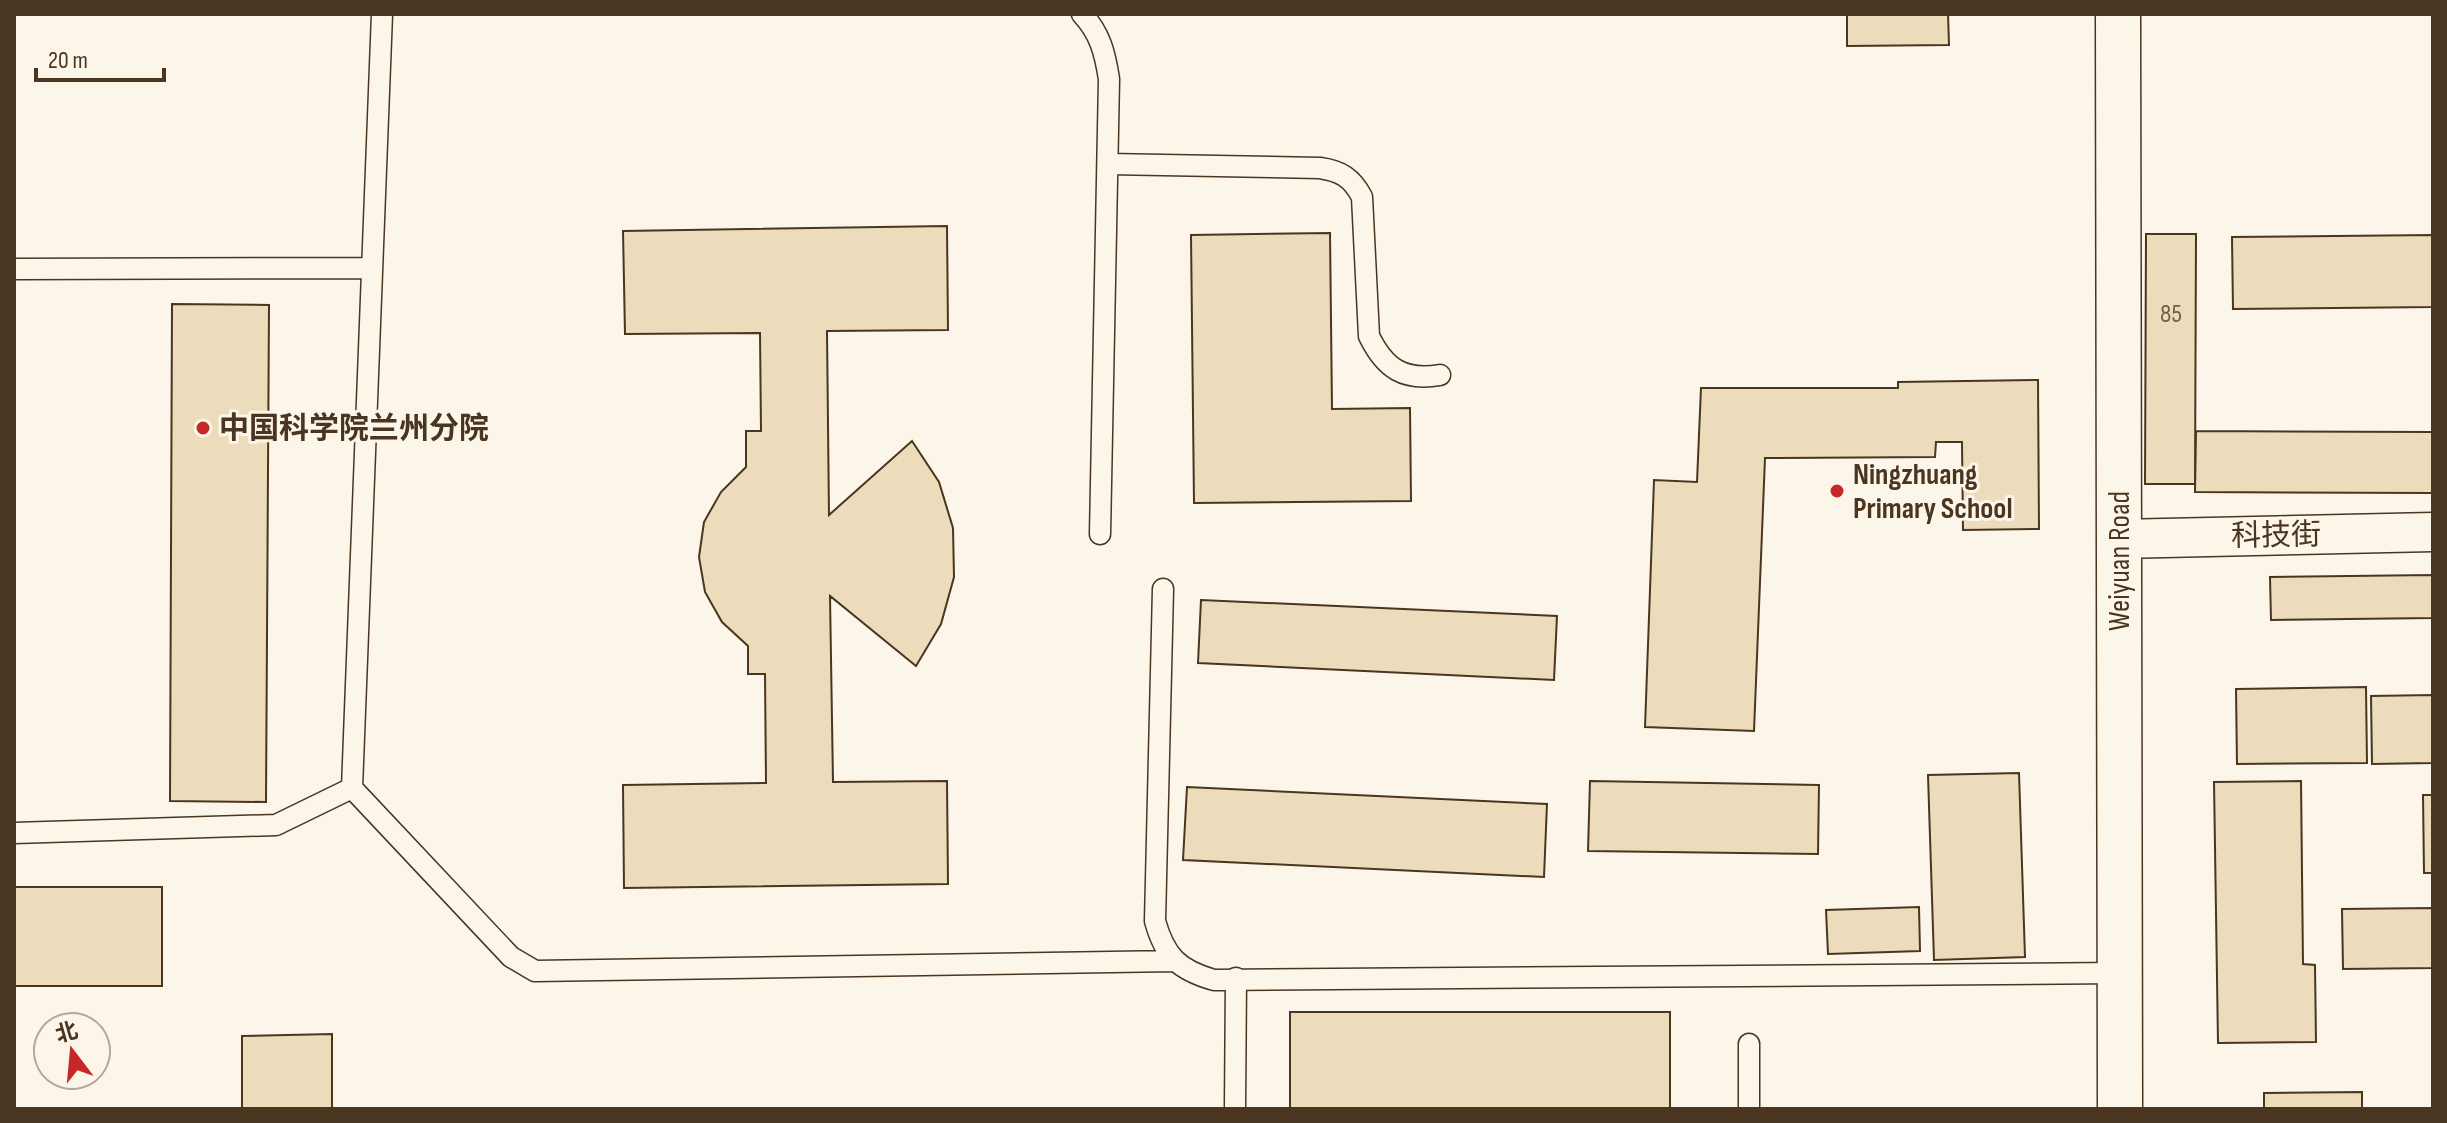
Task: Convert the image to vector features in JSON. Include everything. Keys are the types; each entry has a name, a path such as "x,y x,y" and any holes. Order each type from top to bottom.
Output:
{"street":[{"name":"Weiyuan Road","path":"2118,14 2120,1109"},
{"name":"科技街","path":"2119,539 2433,532"}],"lane":[{"path":"382,14 352,788 511,957 535,971 1174,961"},
{"path":"1082,14 1094,26 1105,51 1109,79 1100,534"},
{"path":"1108,164 1320,168 1346,175 1362,197 1369,336 1389,366 1423,378 1440,375"},
{"path":"14,269 372,268"},
{"path":"1163,589 1155,921 1161,943 1174,961 1192,974 1214,980 2120,973"},
{"path":"14,833 276,825 352,788"},
{"path":"1235,1109 1236,978"},
{"path":"1749,1044 1749,1109"}],"building":[{"path":"1847,14 1948,14 1949,45 1847,46"},
{"path":"947,226 948,330 827,331 829,515 912,441 939,482 953,528 954,577 941,624 916,666 830,596 833,782 947,781 948,884 624,888 623,785 766,783 765,674 748,674 748,646 722,622 705,592 699,557 704,522 721,492 746,467 746,431 761,431 760,333 625,334 623,231"},
{"path":"1330,233 1332,409 1410,408 1411,501 1194,503 1191,235"},
{"path":"2146,234 2196,234 2195,484 2145,484"},
{"path":"2433,235 2433,307 2233,309 2232,237"},
{"path":"172,304 269,305 266,802 170,801"},
{"path":"2038,380 2039,529 1963,530 1962,442 1936,442 1935,457 1765,458 1754,731 1645,727 1654,480 1697,482 1701,388 1898,388 1898,382"},
{"path":"2196,431 2433,432 2433,493 2195,492"},
{"path":"2433,575 2433,618 2271,620 2270,577"},
{"path":"1201,600 1557,616 1554,680 1198,663"},
{"path":"2366,687 2367,763 2237,764 2236,689"},
{"path":"2433,695 2433,763 2372,764 2371,696"},
{"path":"2019,773 2025,957 1934,960 1928,775"},
{"path":"1590,781 1819,785 1818,854 1588,851"},
{"path":"2301,781 2303,964 2315,965 2316,1042 2218,1043 2214,782"},
{"path":"1187,787 1547,804 1544,877 1183,860"},
{"path":"2423,795 2433,795 2433,873 2424,873"},
{"path":"14,887 162,887 162,986 14,986"},
{"path":"1919,907 1920,951 1828,954 1826,910"},
{"path":"2433,908 2433,968 2343,969 2342,909"},
{"path":"1290,1012 1670,1012 1670,1109 1290,1109"},
{"path":"332,1034 332,1109 242,1109 242,1036"},
{"path":"2362,1092 2362,1109 2264,1109 2264,1093"}],"place":[{"name":"中国科学院兰州分院","path":"203,428"},
{"name":"Ningzhuang Primary School","path":"1837,491"}]}
